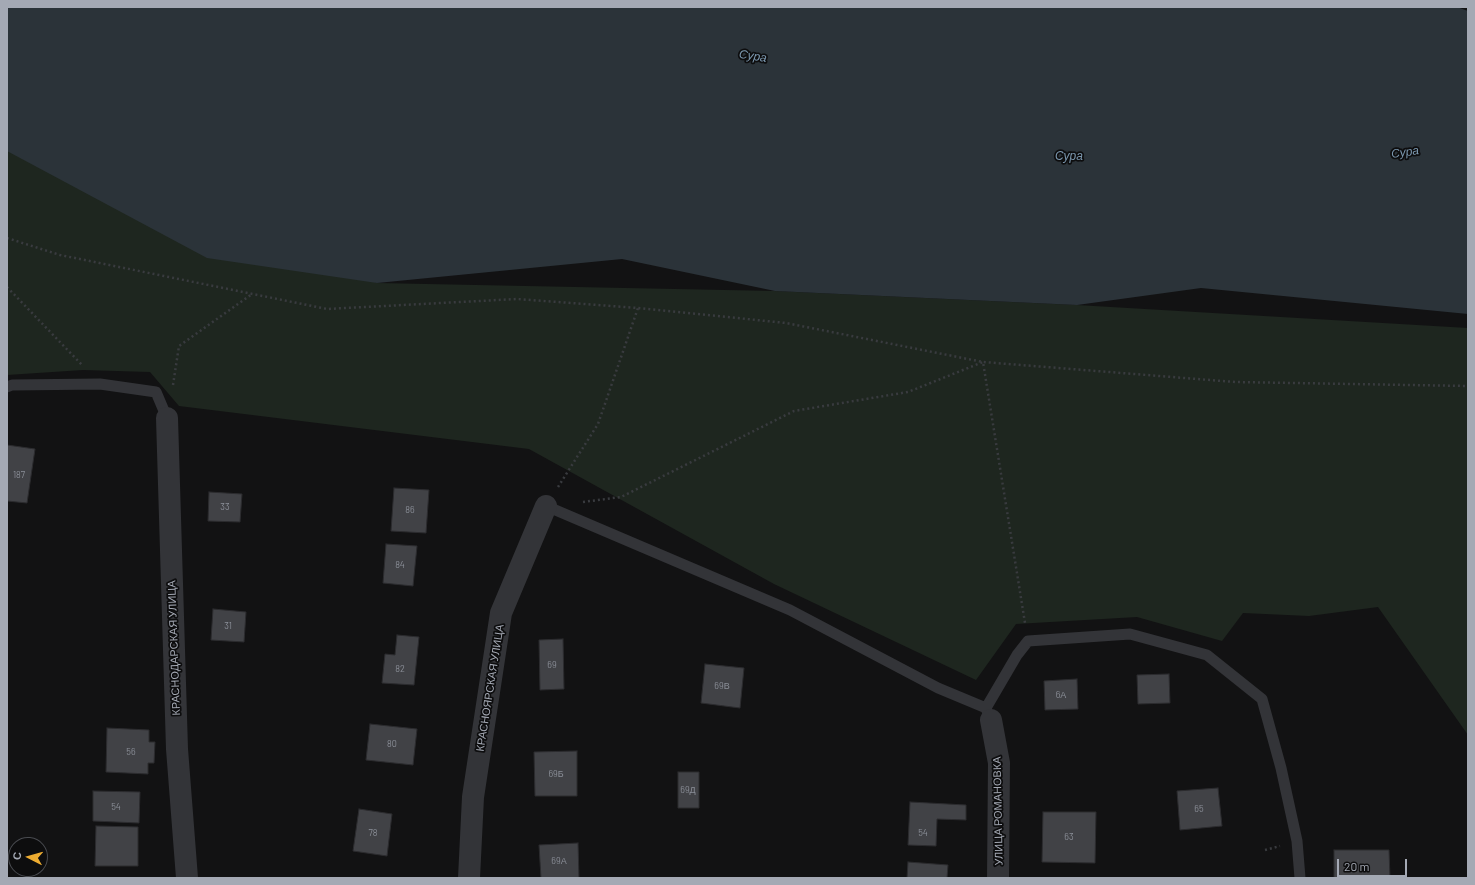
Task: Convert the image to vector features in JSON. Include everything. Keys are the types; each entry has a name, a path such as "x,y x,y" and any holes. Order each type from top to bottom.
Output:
{"street":[{"name":"КРАСНОДАРСКАЯ УЛИЦА","path":"167,418 178,749 187,878"},
{"name":"КРАСНОЯРСКАЯ УЛИЦА","path":"469,878 473,797 501,613 546,506"},
{"name":"УЛИЦА РОМАНОВКА","path":"988,714 999,763 998,878"}],"lane":[{"path":"7,387 12,385 100,384 156,392 167,418"},
{"path":"546,506 790,610 988,714 1017,655 1028,641 1130,634 1207,655 1262,699 1281,768 1295,834 1300,878"}],"path":[{"path":"7,238 60,255 327,309 517,299 638,308 786,323 983,362 1235,382 1468,386"},
{"path":"7,287 100,384"},
{"path":"167,418 179,346 252,294"},
{"path":"546,506 598,424 638,308"},
{"path":"546,506 621,497 794,411 908,392 983,362"},
{"path":"983,362 1028,641"}],"shaded area":[{"path":"7,140 377,283 775,291 1077,305 1468,328 1468,735 1378,607 1309,616 1243,613 1222,641 1137,617 1016,624 976,680 774,584 529,449 179,406 150,372 83,370 7,375"}],"water":[{"name":"Сура","path":"7,7 1457,7 1468,11 1468,314 1201,288 1077,305 775,291 622,259 377,283 207,258 7,151"}],"building":[{"path":"7,445 35,449 27,503 7,501"},
{"path":"394,488 429,490 426,533 391,531"},
{"path":"209,492 242,494 240,522 208,521"},
{"path":"386,544 417,546 413,586 383,583"},
{"path":"213,609 246,612 244,642 211,640"},
{"path":"397,635 419,637 414,685 382,683 385,654 395,655"},
{"path":"563,639 564,689 540,690 539,640"},
{"path":"705,664 744,668 740,708 701,703"},
{"path":"1169,674 1170,703 1138,704 1137,675"},
{"path":"1077,679 1078,709 1045,710 1044,681"},
{"path":"370,724 417,729 413,765 366,760"},
{"path":"107,728 149,730 149,742 155,742 154,763 148,763 148,774 106,772"},
{"path":"577,751 577,796 535,796 534,752"},
{"path":"678,772 699,772 699,808 678,808"},
{"path":"1218,788 1222,826 1180,830 1177,791"},
{"path":"93,791 140,792 139,823 93,821"},
{"path":"910,802 966,805 966,820 937,819 936,846 908,845"},
{"path":"359,809 392,814 387,856 353,851"},
{"path":"1043,812 1096,812 1095,863 1042,862"},
{"path":"96,826 138,827 138,866 95,866"},
{"path":"578,843 579,878 541,878 539,845"},
{"path":"1334,850 1389,850 1390,878 1334,878"},
{"path":"908,862 948,865 947,878 907,878"}]}
